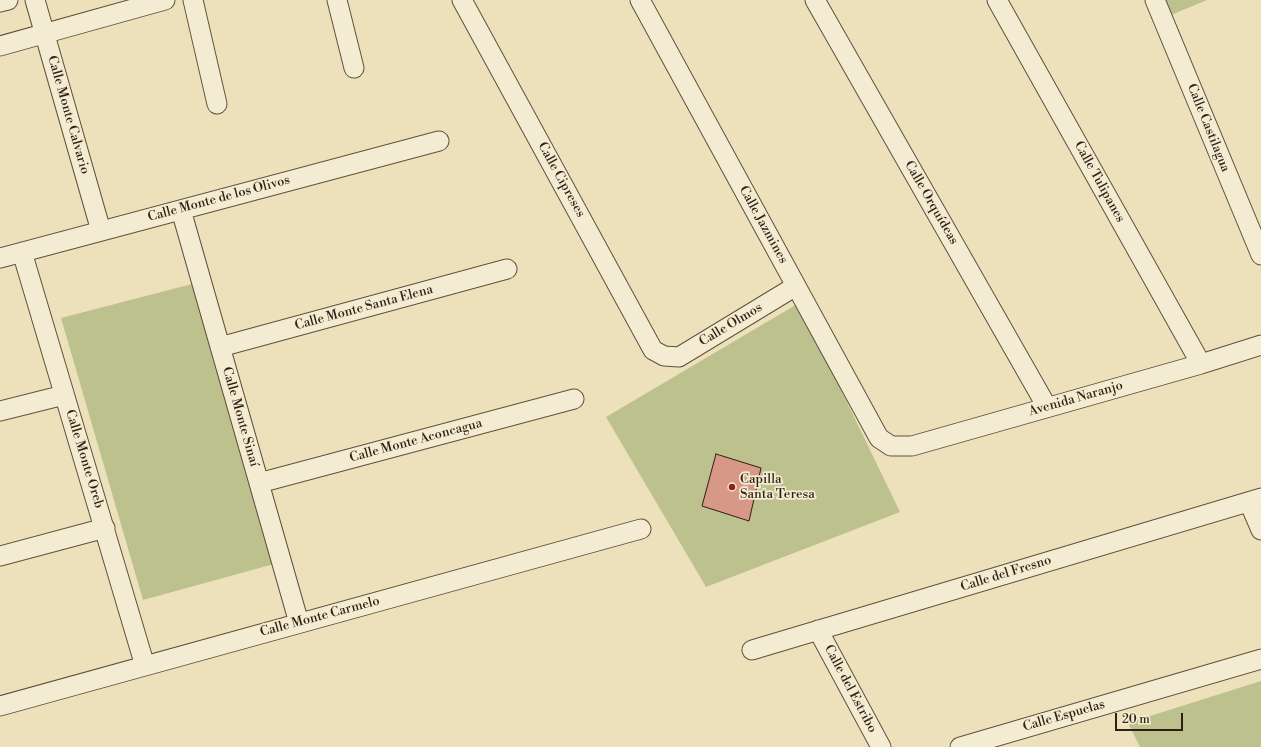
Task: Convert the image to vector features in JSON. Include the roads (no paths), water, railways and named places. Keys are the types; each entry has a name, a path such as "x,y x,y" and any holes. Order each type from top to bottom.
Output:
{"street":[{"path":"0,2 8,0"},
{"name":"Calle Monte Calvario","path":"35,0 101,231"},
{"path":"0,46 165,0"},
{"path":"193,0 218,104"},
{"path":"337,0 354,68"},
{"name":"Calle Cipreses","path":"462,0 653,350 664,356"},
{"name":"Calle Jazmines","path":"640,0 878,438 891,446"},
{"name":"Calle Orquídeas","path":"815,0 1047,407"},
{"name":"Calle Tulipanes","path":"997,0 1201,364"},
{"name":"Calle Castilagua","path":"1155,0 1261,255"},
{"name":"Calle Monte de los Olivos","path":"0,258 439,140"},
{"name":"Calle Monte Sinaí","path":"181,210 299,624"},
{"name":"Calle Monte Oreb","path":"22,252 145,666"},
{"name":"Calle Monte Santa Elena","path":"220,347 507,269"},
{"name":"Calle Olmos","path":"664,356 679,357 796,286"},
{"name":"Avenida Naranjo","path":"891,446 912,446 1201,364 1261,345"},
{"path":"0,411 64,395"},
{"name":"Calle Monte Aconcagua","path":"259,483 574,399"},
{"path":"1255,500 1261,530"},
{"name":"Calle del Fresno","path":"752,650 1255,500"},
{"path":"0,556 104,528"},
{"name":"Calle Monte Carmelo","path":"0,706 641,529"},
{"name":"Calle del Estribo","path":"818,630 881,747"},
{"name":"Calle Espuelas","path":"960,747 1261,658"}],"place":[{"name":"Capilla Santa Teresa","path":"732,487"}]}
